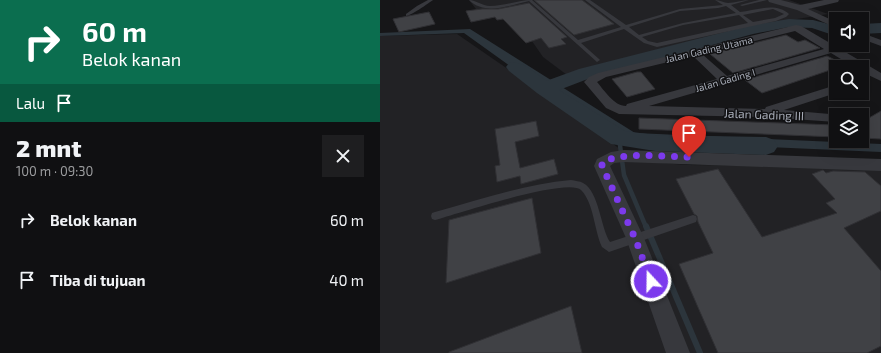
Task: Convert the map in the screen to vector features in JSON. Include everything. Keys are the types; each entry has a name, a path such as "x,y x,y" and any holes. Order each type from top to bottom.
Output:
{"street":[{"path":"772,0 781,1 800,8 829,21"},
{"path":"800,8 835,0"},
{"name":"Jalan Gading Utama","path":"619,110 610,105 594,88 590,82 593,79 694,52 799,27 823,19"},
{"path":"799,27 829,49"},
{"path":"869,39 881,43"},
{"name":"Jalan Gading I","path":"619,110 829,51"},
{"path":"694,52 725,80"},
{"path":"835,52 849,60"},
{"path":"869,71 879,77"},
{"path":"869,79 879,77"},
{"path":"764,113 829,91"},
{"name":"Jalan Gading III","path":"619,110 764,113 829,118"},
{"path":"678,353 640,236 602,166 602,163 618,157 881,165"}],"lane":[{"path":"408,15 418,7 431,0"},
{"path":"471,0 478,6 485,7 494,7 529,0 597,60"},
{"path":"587,0 625,27 639,36 652,44 662,45 780,18 786,14 783,11 773,8 683,24 639,36"},
{"path":"717,0 740,13 752,24"},
{"path":"727,6 748,0"},
{"path":"577,42 680,10 727,6 765,0"},
{"path":"435,216 556,184 575,183 580,185 588,194 607,246 609,247 692,219"}],"shaded area":[{"path":"469,0 789,0 828,14 791,20 567,75 543,57 518,21 502,10 476,9"},
{"path":"470,29 635,133 829,142 829,148 869,148 869,143 881,144 881,152 626,141 517,71 464,33 380,36 380,33"},
{"path":"457,34 570,112 636,161 687,165 881,167 881,353 380,353 380,36"}],"building":[{"path":"534,0 582,0 614,24 574,35"},
{"path":"529,3 567,37 561,39 566,44 549,48 541,38 526,43 503,19 497,20 495,17 471,22 466,11 498,9"},
{"path":"429,12 435,24 399,32 393,19"},
{"path":"786,35 798,42 805,40 820,48 733,73 710,54"},
{"path":"827,56 835,60 829,60 829,70 762,93 745,80"},
{"path":"641,72 655,89 627,97 612,79"},
{"path":"881,111 881,139 869,138 869,118"},
{"path":"639,118 829,125 829,137 639,129"},
{"path":"536,121 539,136 515,142 520,168 554,159 558,174 521,184 520,176 497,182 495,166 500,165 495,129"},
{"path":"718,169 762,237 837,213 826,203 835,199 812,174 823,170 826,173 833,171 865,172 881,186 881,211 844,228 881,271 881,346 867,353 718,353 679,264 713,253 698,222 697,216 694,214 676,179"},
{"path":"532,198 541,253 446,283 449,220"},
{"path":"571,306 582,353 449,353 449,352"}],"waterway":[{"path":"544,89 586,73 752,30 789,23 813,24 829,29"},
{"path":"869,29 881,28"},
{"path":"515,67 544,89"},
{"path":"544,89 619,138 655,143 766,146"},
{"path":"619,138 624,175 646,227"},
{"path":"646,226 700,353"}],"route":[{"path":"651,281 635,238 602,166 602,163 611,158 624,156 689,157"}]}
